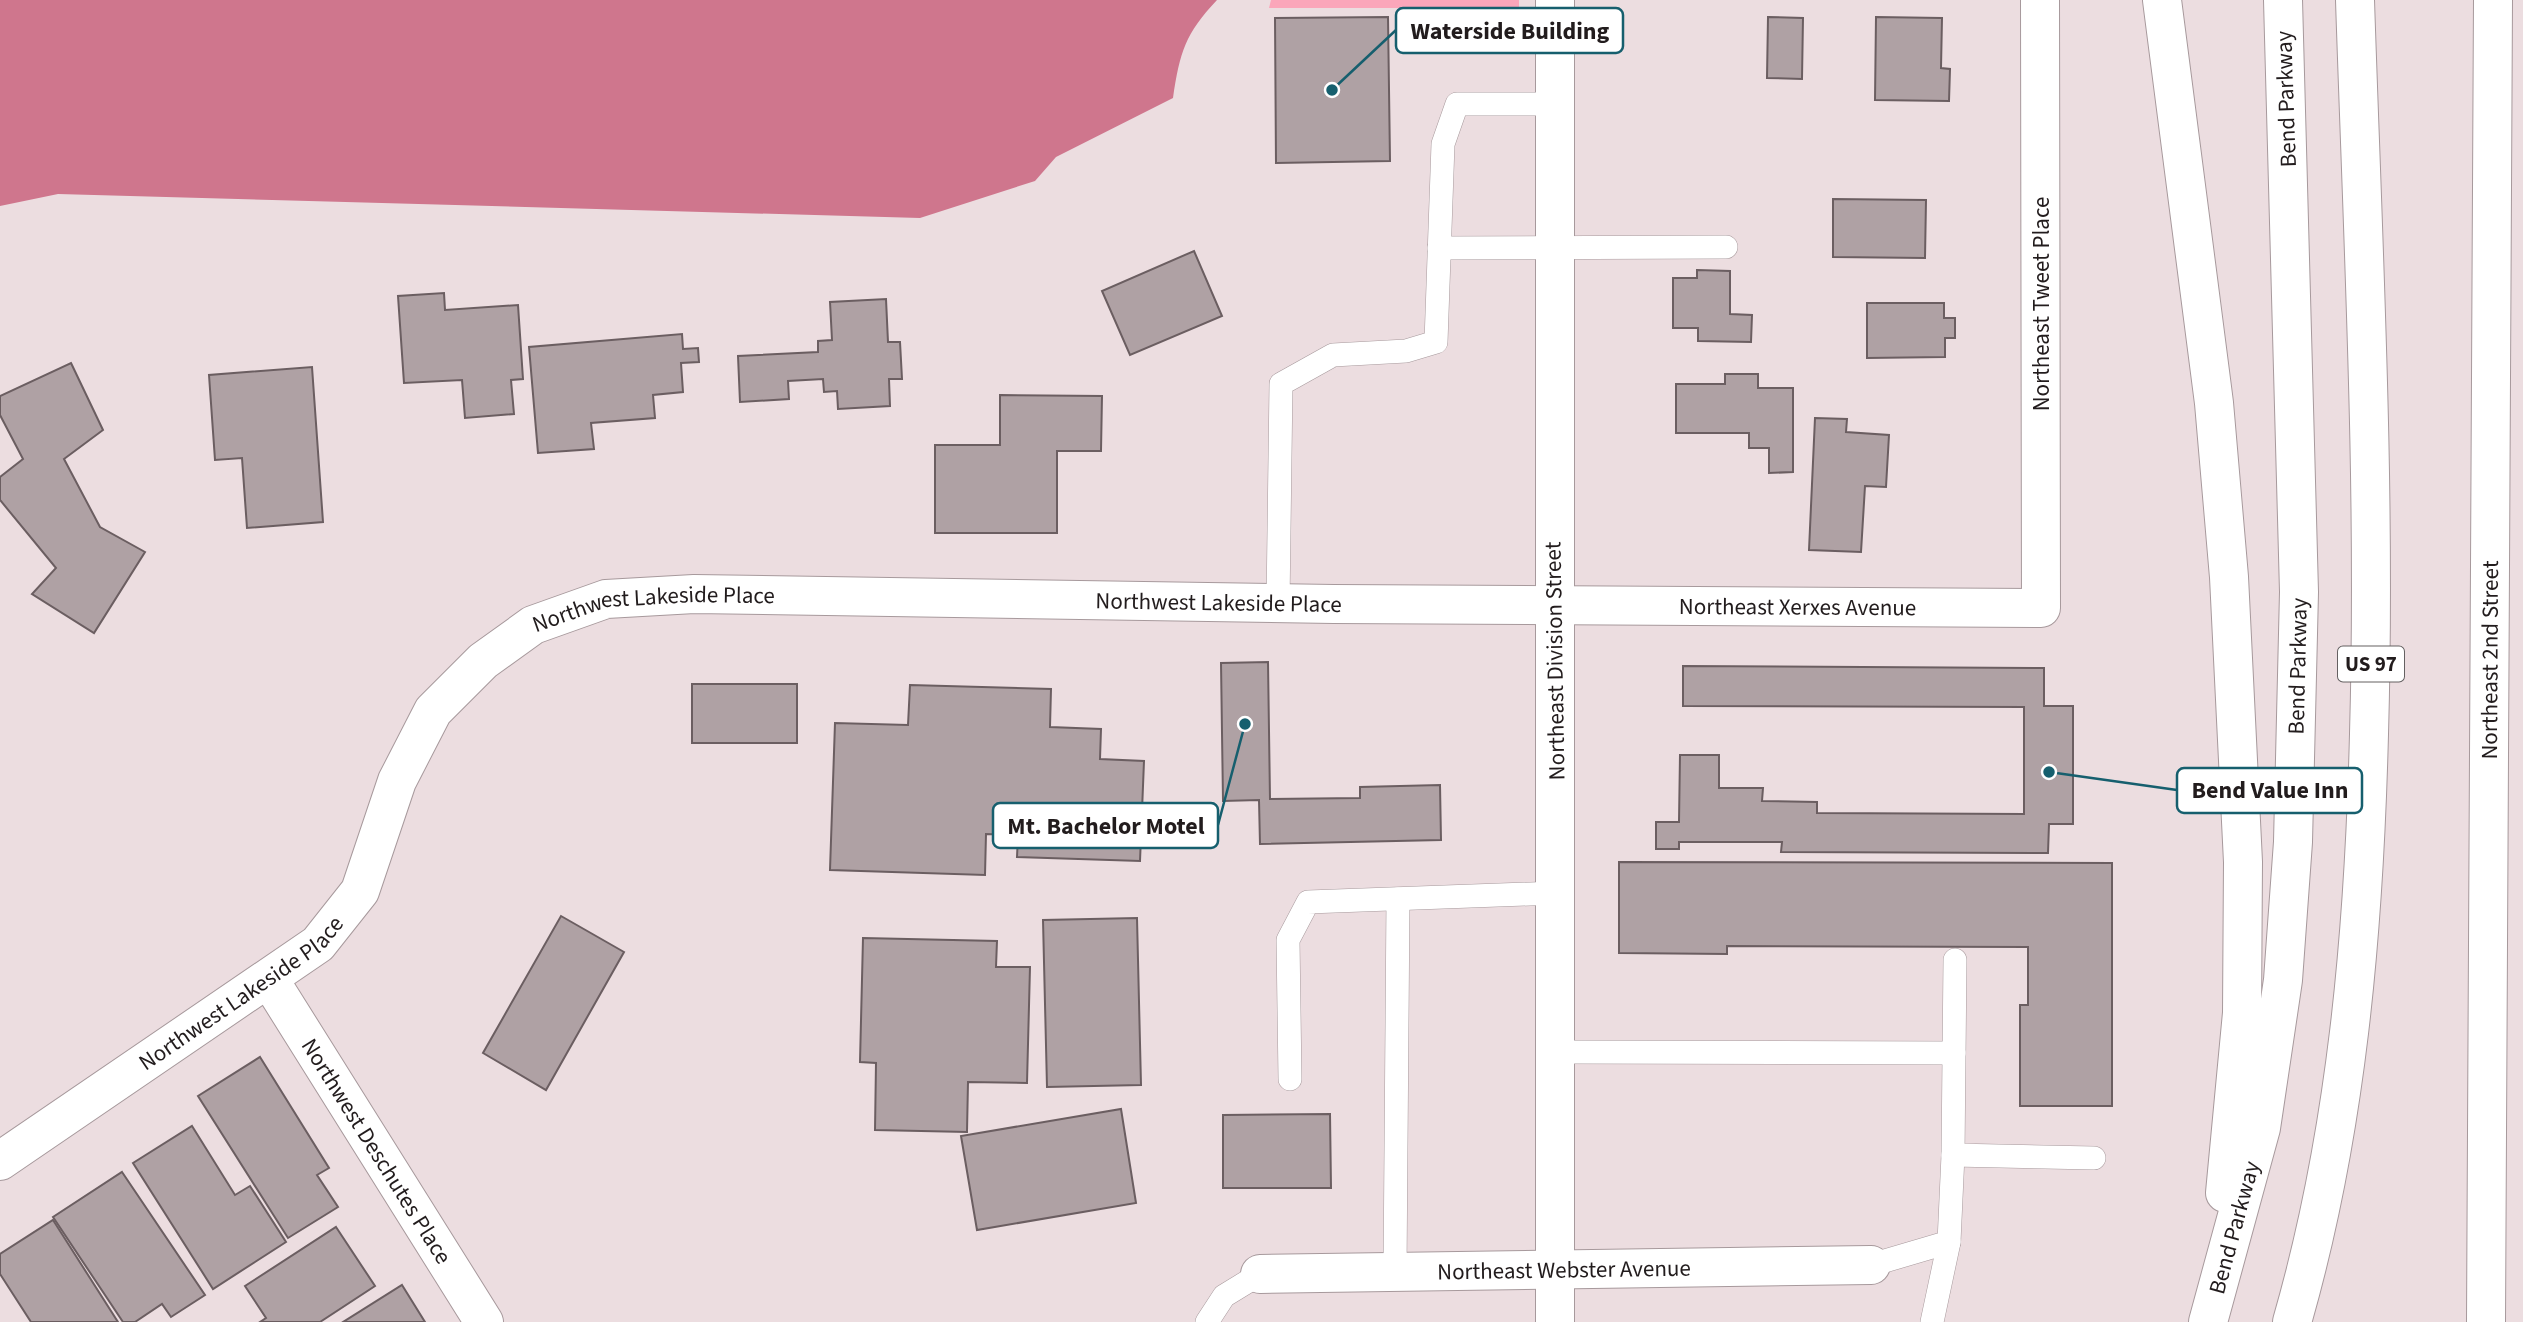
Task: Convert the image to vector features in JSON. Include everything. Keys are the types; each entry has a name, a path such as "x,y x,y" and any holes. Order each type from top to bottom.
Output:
{"main road":[{"name":"Northeast Division Street","path":"1555,1322 1556,0"},
{"name":"Northeast Tweet Place","path":"2040,0 2041,608"},
{"path":"2162,0 2214,403 2229,577 2243,862 2242,1013 2211,1312"},
{"name":"Bend Parkway","path":"2211,1312 2261,1128 2283,980 2293,842 2299,592 2283,0"},
{"name":"US 97","path":"2292,1322 2330,1160 2353,999 2366,855 2372,637 2371,529 2355,0"},
{"name":"Northeast 2nd Street","path":"2486,1322 2493,0"},
{"name":"Northwest Lakeside Place","path":"0,1161 318,944 360,891 397,781 433,711 482,661 533,625 606,599 694,594 1554,606"},
{"name":"Northeast Xerxes Avenue","path":"1554,606 2041,608"},
{"name":"Northwest Deschutes Place","path":"269,979 484,1322"},
{"name":"Northeast Webster Avenue","path":"1260,1274 1871,1265"}],"lane":[{"path":"1278,604 1281,384 1333,355 1406,351 1436,342 1443,144 1457,104 1554,104"},
{"path":"1440,248 1726,247"},
{"path":"1290,1079 1289,940 1308,902 1556,893"},
{"path":"1395,1273 1398,899"},
{"path":"1932,1322 1949,1242 1954,1155 1955,960"},
{"path":"1556,1052 1954,1053"},
{"path":"1954,1155 2094,1158"},
{"path":"1871,1265 1949,1242"},
{"path":"1207,1322 1224,1296 1260,1274"}],"shaded area":[{"path":"0,0 1217,0 1198,23 1186,44 1178,68 1173,98 1056,157 1035,181 920,218 58,194 0,206"},
{"path":"1271,0 1519,0 1519,8 1269,8"}],"building":[{"path":"1388,17 1390,161 1276,163 1275,18"},
{"path":"1768,17 1803,18 1802,79 1767,78"},
{"path":"1876,17 1942,18 1941,68 1950,69 1949,101 1875,100"},
{"path":"1833,199 1926,200 1925,258 1833,257"},
{"path":"1194,251 1222,316 1130,355 1102,291"},
{"path":"1697,270 1730,271 1730,314 1752,315 1751,342 1698,341 1698,328 1673,328 1673,278 1697,278"},
{"path":"444,293 445,310 518,305 523,379 511,380 514,414 465,418 462,380 404,383 398,296"},
{"path":"886,299 888,342 900,342 902,379 889,379 890,406 838,409 837,391 824,392 823,379 788,381 789,399 740,402 738,356 818,352 818,341 832,340 830,302"},
{"path":"1867,303 1944,303 1944,318 1955,318 1955,338 1945,338 1945,357 1867,358"},
{"path":"682,334 683,349 698,348 699,362 681,363 683,392 653,395 655,418 591,423 594,449 538,453 529,347"},
{"path":"71,363 103,430 64,459 100,527 145,552 94,633 32,594 56,568 0,500 0,477 23,459 0,415 0,396"},
{"path":"312,367 323,522 247,528 242,458 215,460 209,375"},
{"path":"1725,374 1758,374 1758,388 1793,388 1793,472 1769,473 1769,448 1749,448 1749,433 1676,433 1676,384 1725,384"},
{"path":"1000,395 1102,396 1101,451 1057,451 1057,533 935,533 935,445 1000,445"},
{"path":"1815,418 1847,419 1846,432 1889,435 1886,487 1865,486 1861,552 1809,550"},
{"path":"1268,662 1270,799 1360,798 1360,787 1440,785 1441,840 1260,844 1259,800 1223,801 1221,663"},
{"path":"1683,666 2044,668 2044,706 2073,706 2073,824 2049,824 2048,853 1781,852 1782,842 1679,842 1679,849 1656,849 1656,822 1679,822 1680,755 1719,755 1719,788 1763,788 1762,801 1817,802 1817,813 2024,814 2024,707 1683,706"},
{"path":"692,684 797,684 797,743 692,743"},
{"path":"910,685 1051,689 1050,727 1101,729 1100,759 1144,761 1140,861 1017,857 1018,835 986,834 985,875 830,870 835,723 908,725"},
{"path":"1619,862 2112,863 2112,1106 2020,1106 2020,1005 2028,1005 2028,947 1727,946 1727,954 1619,953"},
{"path":"561,916 624,952 546,1090 483,1053"},
{"path":"1137,918 1141,1085 1047,1087 1043,920"},
{"path":"863,938 997,941 996,967 1030,967 1027,1083 968,1082 967,1132 875,1130 876,1063 860,1062"},
{"path":"260,1057 329,1168 317,1175 338,1207 288,1238 198,1096"},
{"path":"1121,1109 1136,1203 977,1230 961,1136"},
{"path":"1330,1114 1331,1188 1223,1188 1223,1115"},
{"path":"192,1126 235,1195 250,1186 286,1242 213,1289 133,1163"},
{"path":"122,1172 205,1295 171,1317 162,1304 135,1322 123,1322 53,1217"},
{"path":"53,1220 118,1322 31,1322 0,1274 0,1254"},
{"path":"336,1227 375,1286 320,1322 260,1322 266,1318 245,1286"},
{"path":"402,1285 425,1322 343,1322"}],"place":[{"name":"Waterside Building","path":"1332,90"},
{"name":"Mt. Bachelor Motel","path":"1245,724"},
{"name":"Bend Value Inn","path":"2049,772"}]}
